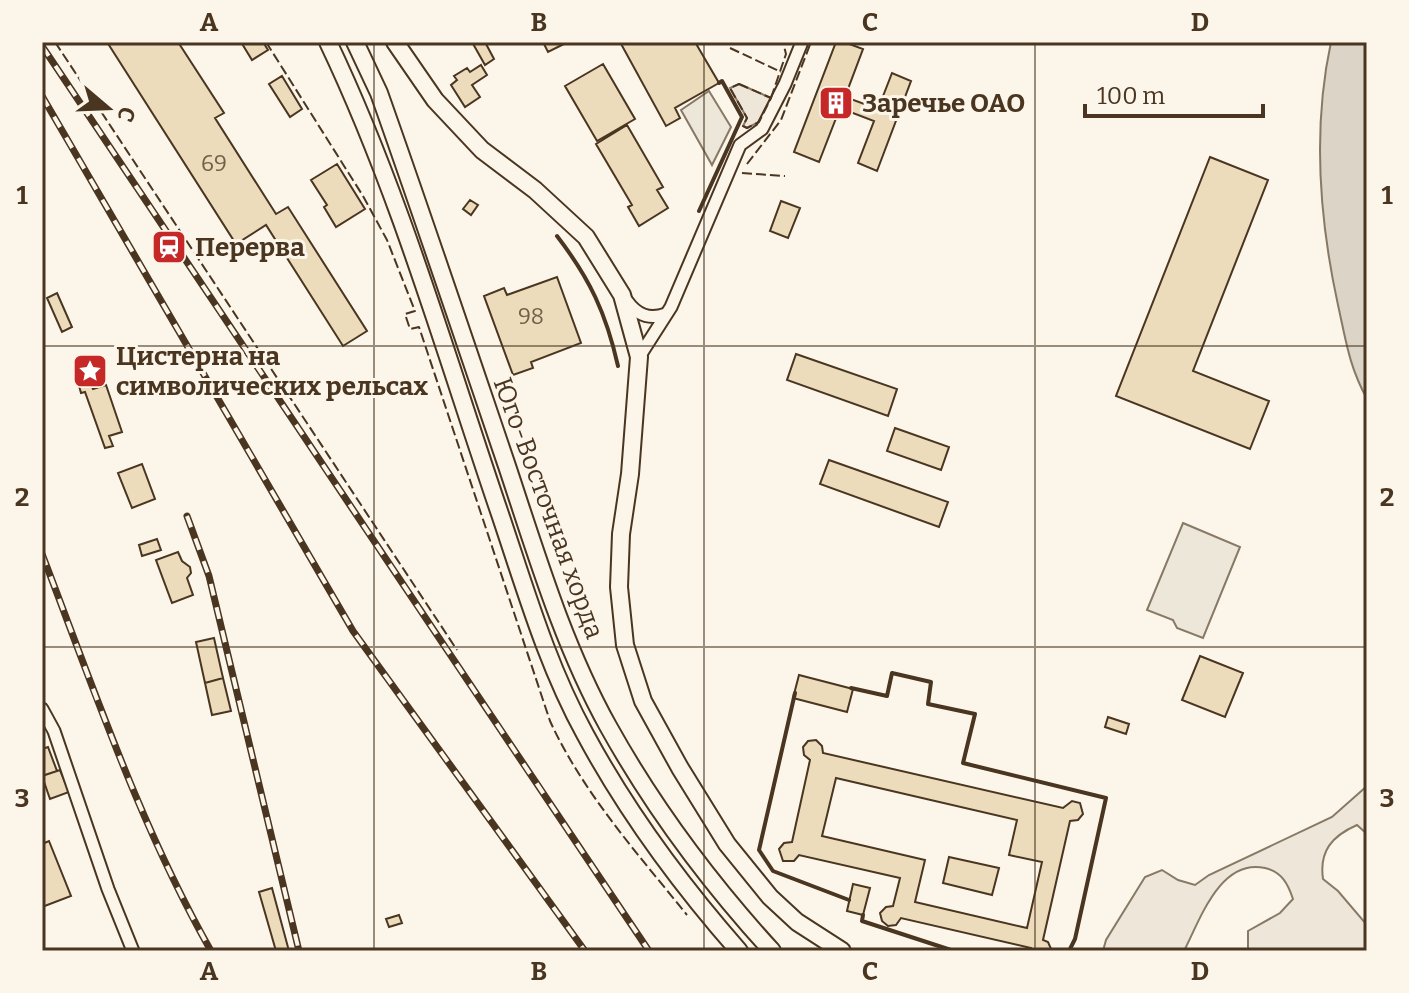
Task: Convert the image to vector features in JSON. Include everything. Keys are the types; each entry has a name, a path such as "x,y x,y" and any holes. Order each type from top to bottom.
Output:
{"main road":[{"name":"Юго-Восточная хорда","path":"328,42 356,101 416,263 546,650 585,734 650,839 739,951"},
{"name":"Юго-Восточная хорда","path":"355,42 379,93 570,645 607,725 671,828 772,951"},
{"path":"395,42 435,100 482,150 535,190 586,237 622,295 639,357 630,474 621,534 619,587 625,645 643,701 727,844 770,897 797,922 842,951"}],"street":[{"path":"639,357 667,314 740,145 762,129 802,42"},
{"path":"622,295 633,309 643,315 657,317 667,314"},
{"path":"42,709 54,731 108,889 133,951"}],"shaded area":[{"path":"1331,42 1367,42 1367,399 1346,342 1331,272 1322,207 1321,108"},
{"path":"739,84 771,98 759,122 747,128 743,126 747,118 730,88"},
{"path":"709,91 731,127 712,165 681,110"},
{"path":"1183,523 1240,547 1203,638 1177,628 1173,620 1147,610"},
{"path":"1367,786 1367,834 1357,825 1341,834 1325,853 1322,869 1323,879 1338,891 1367,925 1367,951 1248,950 1248,931 1280,913 1293,899 1276,872 1249,867 1236,872 1214,894 1184,951 1103,951 1106,940 1145,877 1162,870 1178,880 1195,885 1209,875 1332,817"}],"building":[{"path":"107,42 178,42 224,113 215,118 276,214 288,207 367,331 343,346 266,225 236,244"},
{"path":"241,42 263,42 268,50 252,60"},
{"path":"472,42 485,42 494,59 485,65"},
{"path":"543,42 563,42 564,44 548,52"},
{"path":"620,42 695,42 719,83 675,108 680,118 666,126"},
{"name":"Заречье ОАО","path":"836,42 863,49 845,97 878,109 892,73 911,81 877,171 858,163 874,121 840,108 819,162 794,152"},
{"path":"603,64 635,119 597,141 565,86"},
{"path":"481,65 487,75 472,85 480,97 465,107 451,85 457,80 454,76 467,68 470,72"},
{"path":"282,76 302,109 290,117 269,84"},
{"path":"627,125 663,187 657,190 668,208 639,226 628,207 632,205 596,144"},
{"path":"1210,157 1268,180 1193,371 1269,401 1250,449 1116,396"},
{"path":"337,164 365,209 336,227 311,180"},
{"path":"470,200 478,205 471,215 463,209"},
{"path":"781,201 800,208 788,238 770,231"},
{"path":"557,277 581,343 531,362 533,368 513,375 484,296 504,288 507,295"},
{"path":"57,293 72,327 62,332 47,298"},
{"path":"796,354 897,389 888,416 787,380"},
{"path":"89,379 93,389 106,385 122,432 109,436 113,446 105,448 85,392 81,393 78,382"},
{"path":"895,428 949,447 941,470 887,451"},
{"path":"829,460 948,502 939,527 820,484"},
{"path":"142,464 155,499 132,508 118,473"},
{"path":"157,539 161,550 142,556 139,545"},
{"path":"178,552 182,561 190,567 191,573 187,578 193,595 172,603 156,560"},
{"path":"214,638 223,678 205,683 196,642"},
{"path":"1200,656 1243,673 1225,717 1182,700"},
{"path":"799,675 853,689 847,712 793,698"},
{"path":"223,678 231,711 212,715 205,683"},
{"path":"1108,717 1129,724 1126,734 1105,727"},
{"path":"816,740 822,746 823,753 1063,808 1072,801 1080,803 1083,814 1078,820 1070,821 1043,940 1048,942 1052,951 1031,951 1031,948 901,918 896,925 888,926 882,921 880,913 886,907 893,906 900,878 799,855 794,861 783,861 779,849 784,843 792,842 810,760 804,755 803,747 808,741","holes":["836,778 1017,820 1009,855 1042,862 1027,928 915,902 925,860 822,836"]},
{"path":"48,747 57,771 42,776 42,749"},
{"path":"60,770 69,792 50,799 42,776"},
{"path":"49,841 71,896 42,907 42,844"},
{"path":"949,857 999,868 992,895 943,883"},
{"path":"853,884 870,888 863,915 847,911"},
{"path":"272,888 289,951 276,951 259,892"},
{"path":"399,915 402,923 389,927 386,919"}],"railway":[{"path":"42,46 649,951"},
{"path":"42,96 353,631 585,951"},
{"path":"187,516 209,576 299,951"},
{"path":"42,554 140,806 185,904 211,951"}],"fence":[{"path":"55,42 457,650"},
{"path":"266,42 363,196 387,240 415,311 405,314 410,329 419,327 550,721 563,748 595,798 687,915"},
{"path":"771,98 786,54 783,42"},
{"path":"747,164 781,120 811,42"},
{"path":"730,48 781,72"},
{"path":"739,84 771,98 759,122 747,128 743,126 747,118 730,88 739,84"},
{"path":"742,173 785,176"}],"wall":[{"path":"699,211 742,117 722,81 719,83"},
{"path":"557,236 595,297 618,366"},
{"path":"851,688 887,696 892,673 931,682 928,704 975,714 963,763 1106,798 1075,939 1069,951"},
{"path":"795,693 759,850 773,871 849,900"},
{"path":"863,915 862,921 954,951"}],"place":[{"name":"Заречье ОАО","path":"836,103"},
{"name":"Перерва","path":"169,247"},
{"name":"Цистерна на символических рельсах","path":"90,371"}]}
